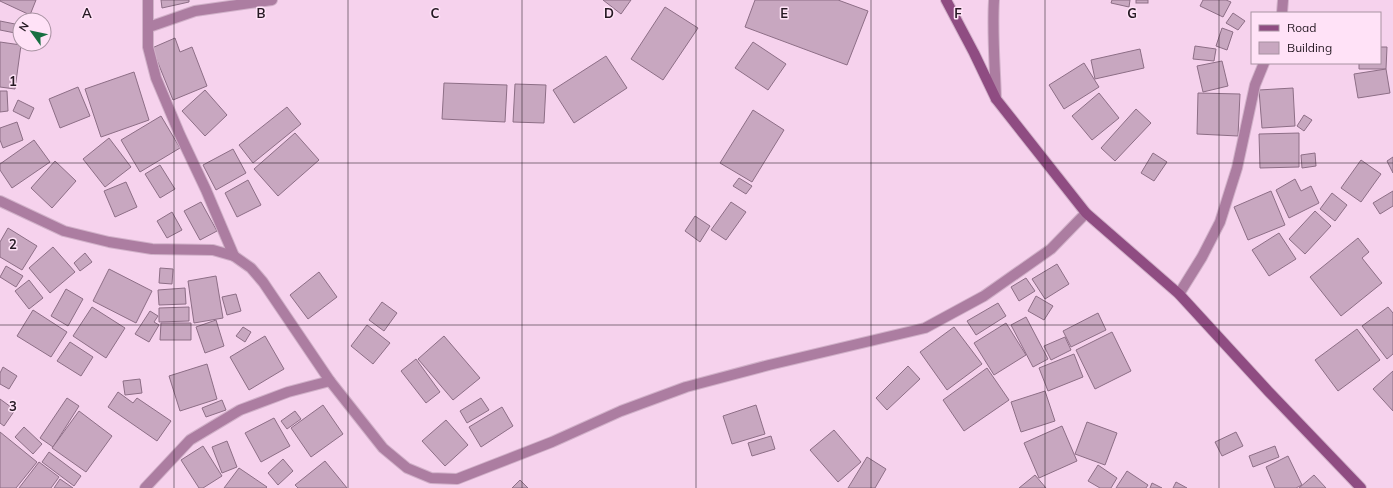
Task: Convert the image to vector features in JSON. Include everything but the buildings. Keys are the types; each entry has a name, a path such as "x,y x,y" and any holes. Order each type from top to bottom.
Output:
{"street":[{"path":"148,0 148,47 156,78 234,256"},
{"path":"149,27 195,11 272,0"},
{"path":"946,0 996,99 1086,214 1179,294 1268,392 1361,488"},
{"path":"994,0 993,22 996,99"},
{"path":"1282,12 1283,0"},
{"path":"1179,294 1202,257 1220,222 1237,168 1255,85 1264,64"},
{"path":"0,201 64,232 109,242 152,249 213,250 234,256 252,268 263,282 330,381 383,448 407,468 431,478 457,478 552,442 621,411 686,387 777,363 925,328 984,296 1045,253 1086,214"},
{"path":"145,488 190,440 240,410 288,392 330,381"},
{"path":"427,488 431,478"}]}
